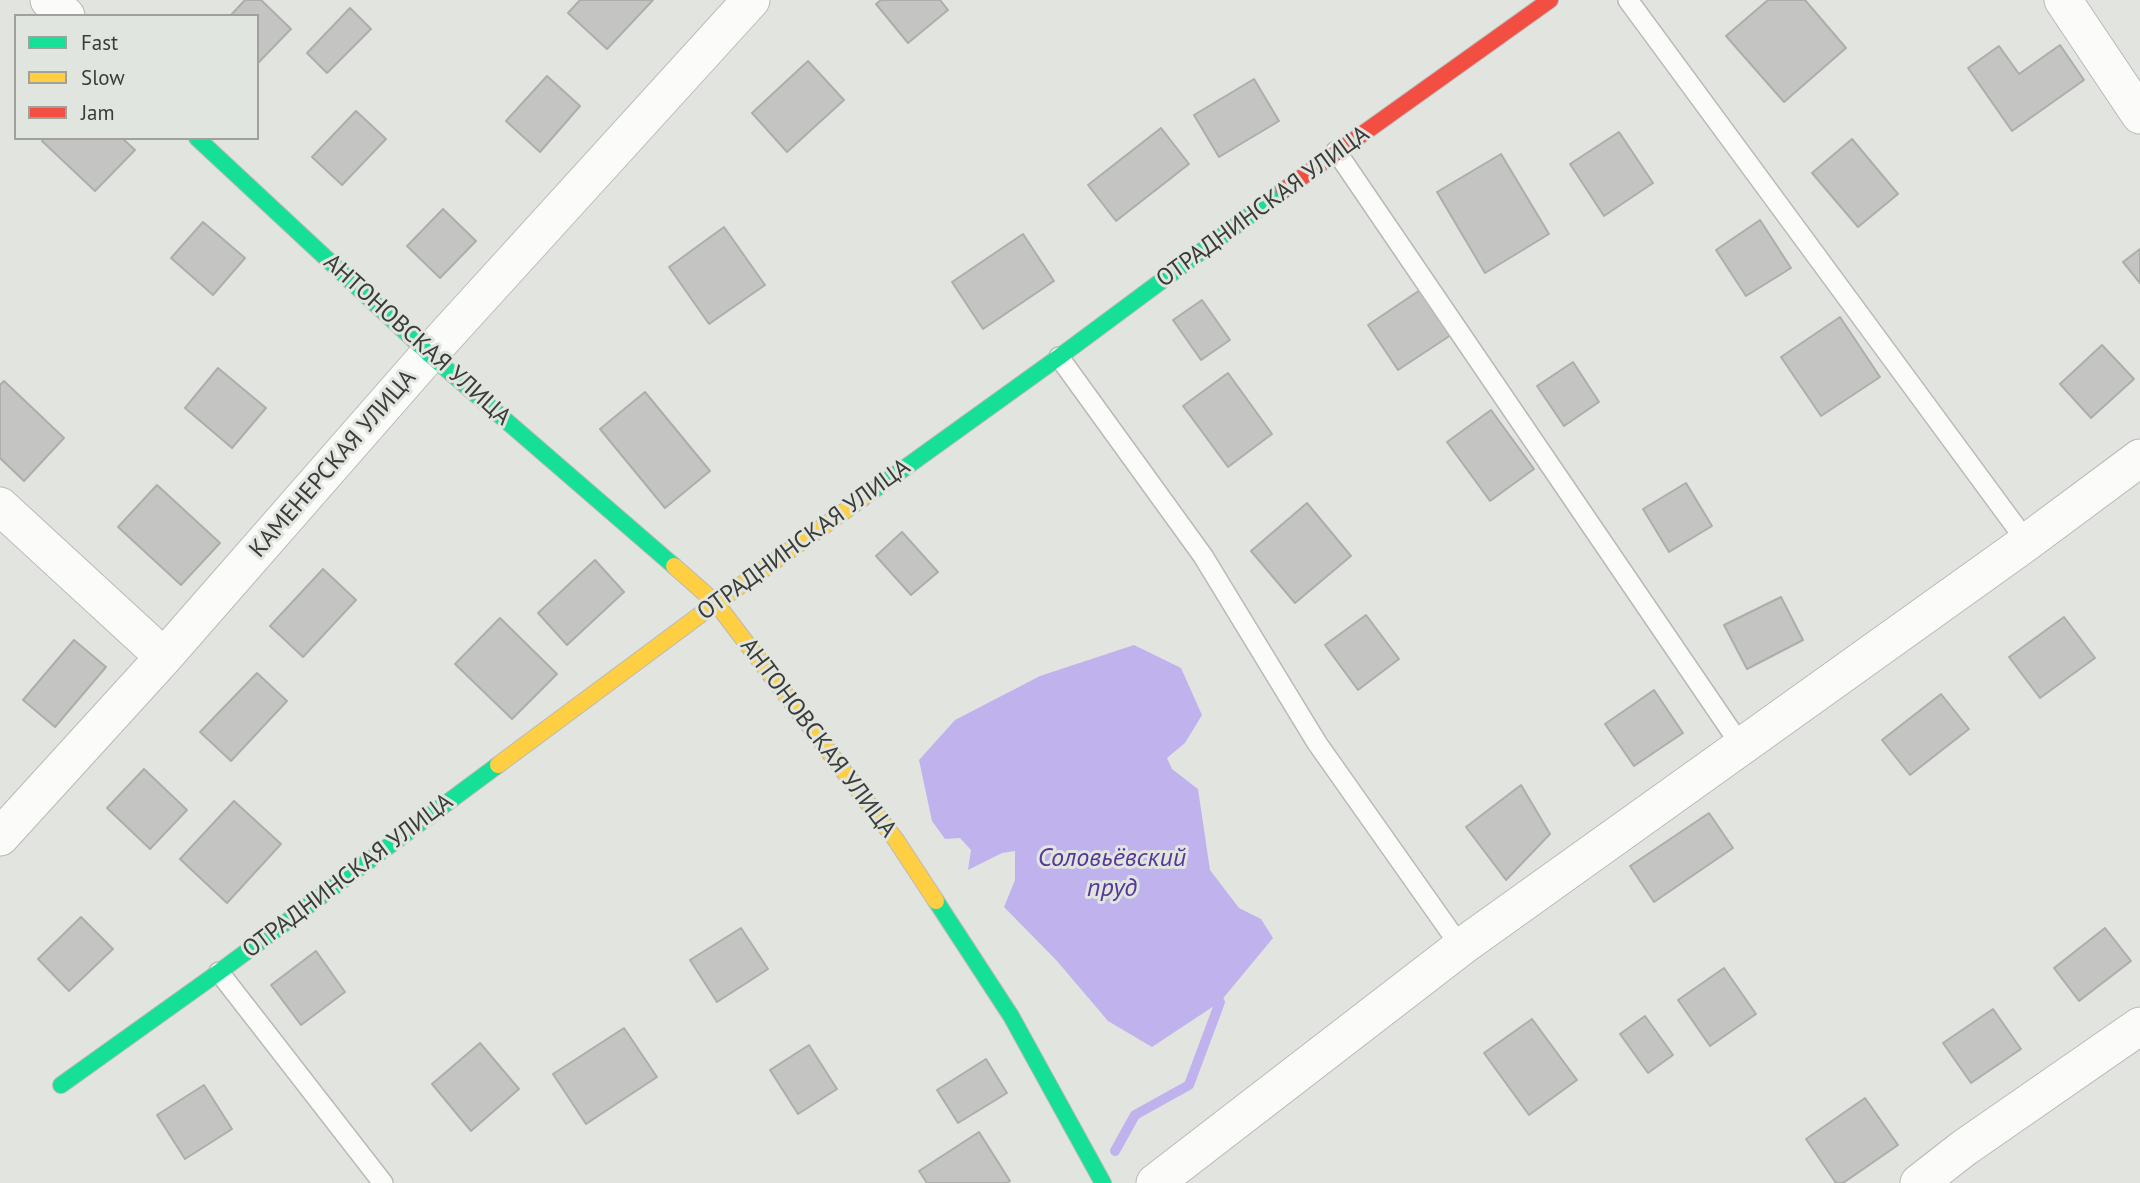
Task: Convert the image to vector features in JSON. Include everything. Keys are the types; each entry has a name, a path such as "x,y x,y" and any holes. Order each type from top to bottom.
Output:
{"street":[{"path":"49,0 64,14"},
{"name":"КАМЕНЕРСКАЯ УЛИЦА","path":"0,837 164,657 429,354 751,0"},
{"name":"ОТРАДНИНСКАЯ УЛИЦА","path":"61,1084 219,972 716,603 1059,357 1336,151 1550,0"},
{"path":"2063,0 2140,115"},
{"name":"АНТОНОВСКАЯ УЛИЦА","path":"199,140 429,354 716,603 896,840 1011,1016 1103,1183"},
{"path":"1155,1183 1461,947 2027,542 2140,458"},
{"path":"0,506 164,657"},
{"path":"1919,1183 1964,1148 2140,1026"}],"lane":[{"path":"1628,0 2027,542"},
{"path":"1336,151 1742,747"},
{"path":"1059,357 1203,556 1317,743 1461,947"},
{"path":"219,972 383,1183"}],"water":[{"name":"Соловьёвский пруд","path":"1134,645 1181,668 1202,715 1185,743 1167,758 1172,769 1198,789 1210,870 1239,908 1261,919 1273,938 1220,1002 1152,1047 1108,1021 1057,961 1004,907 1015,880 1015,851 1002,853 968,870 971,850 960,838 945,839 932,821 919,760 955,720 1040,676"}],"building":[{"path":"245,0 261,0 291,29 259,62 259,14 232,14"},
{"path":"580,0 653,0 607,49 568,13"},
{"path":"881,0 940,0 948,10 908,43 876,4"},
{"path":"1768,0 1805,0 1846,48 1784,102 1726,36"},
{"path":"350,8 371,29 327,73 307,53"},
{"path":"2060,45 2084,80 2012,131 1968,68 1999,46 2019,74"},
{"path":"808,61 844,100 787,152 752,113"},
{"path":"547,76 580,106 540,152 506,121"},
{"path":"1254,79 1279,121 1219,157 1194,115"},
{"path":"356,111 386,139 342,185 312,157"},
{"path":"1161,128 1189,164 1116,221 1088,185"},
{"path":"1619,132 1653,183 1604,216 1570,164"},
{"path":"1852,139 1898,194 1858,227 1812,173"},
{"path":"124,140 135,150 95,191 42,141"},
{"path":"1501,154 1549,234 1485,273 1437,192"},
{"path":"443,209 476,241 440,278 407,246"},
{"path":"1760,220 1791,268 1746,296 1716,250"},
{"path":"203,222 245,258 213,295 171,258"},
{"path":"724,227 765,285 709,324 669,267"},
{"path":"1023,234 1054,281 983,329 952,282"},
{"path":"2140,249 2140,283 2123,262"},
{"path":"1426,286 1457,331 1398,370 1368,325"},
{"path":"1202,300 1230,340 1201,360 1173,320"},
{"path":"1840,317 1880,377 1821,416 1781,357"},
{"path":"2102,345 2134,379 2091,418 2060,384"},
{"path":"1573,362 1599,402 1564,426 1537,386"},
{"path":"218,368 266,408 232,448 185,408"},
{"path":"1228,373 1272,434 1228,467 1183,406"},
{"path":"4,381 64,438 24,481 0,458 0,385"},
{"path":"645,392 710,471 665,508 600,429"},
{"path":"1491,410 1534,469 1490,501 1447,442"},
{"path":"1686,483 1712,526 1669,552 1643,509"},
{"path":"157,485 220,543 181,585 118,527"},
{"path":"1307,503 1351,556 1295,603 1251,551"},
{"path":"902,532 938,572 911,595 876,556"},
{"path":"595,560 624,592 567,645 538,613"},
{"path":"323,569 356,600 303,657 270,626"},
{"path":"1781,597 1803,640 1747,669 1724,625"},
{"path":"1366,615 1399,659 1358,690 1325,645"},
{"path":"2064,617 2095,658 2040,698 2009,657"},
{"path":"500,618 557,674 512,719 455,664"},
{"path":"74,640 106,667 55,727 23,700"},
{"path":"257,673 287,701 231,761 200,732"},
{"path":"1654,690 1683,733 1634,766 1605,724"},
{"path":"1941,694 1969,729 1910,775 1882,740"},
{"path":"144,769 187,810 150,849 107,808"},
{"path":"1521,785 1550,834 1506,880 1466,827"},
{"path":"234,801 281,844 227,903 180,859"},
{"path":"1709,813 1733,848 1654,902 1630,866"},
{"path":"81,917 113,949 69,991 38,959"},
{"path":"741,928 768,969 717,1002 690,960"},
{"path":"2105,928 2131,961 2079,1001 2054,968"},
{"path":"316,951 345,992 301,1025 271,985"},
{"path":"1724,968 1756,1014 1710,1046 1678,1000"},
{"path":"1993,1009 2021,1049 1971,1083 1943,1043"},
{"path":"1645,1016 1673,1055 1648,1073 1620,1034"},
{"path":"1532,1019 1577,1080 1529,1115 1484,1053"},
{"path":"624,1028 657,1077 586,1124 553,1074"},
{"path":"480,1043 519,1089 471,1131 432,1084"},
{"path":"809,1045 837,1089 798,1114 770,1070"},
{"path":"986,1059 1007,1093 958,1123 937,1090"},
{"path":"204,1085 232,1129 185,1159 157,1115"},
{"path":"1865,1098 1898,1145 1843,1183 1836,1183 1806,1139"},
{"path":"979,1132 1010,1181 927,1183 919,1171"}],"waterway":[{"path":"1115,1151 1135,1115 1189,1085 1220,1002"}],"traffic: fast":[{"path":"199,140 429,354 674,566"},
{"path":"863,498 1284,190"},
{"path":"61,1085 219,972 498,765"},
{"path":"936,901 1011,1016 1103,1183"}],"traffic: slow":[{"path":"498,765 863,498"},
{"path":"674,566 716,603 896,840 936,901"}],"traffic: jam":[{"path":"1284,190 1550,0"}]}
